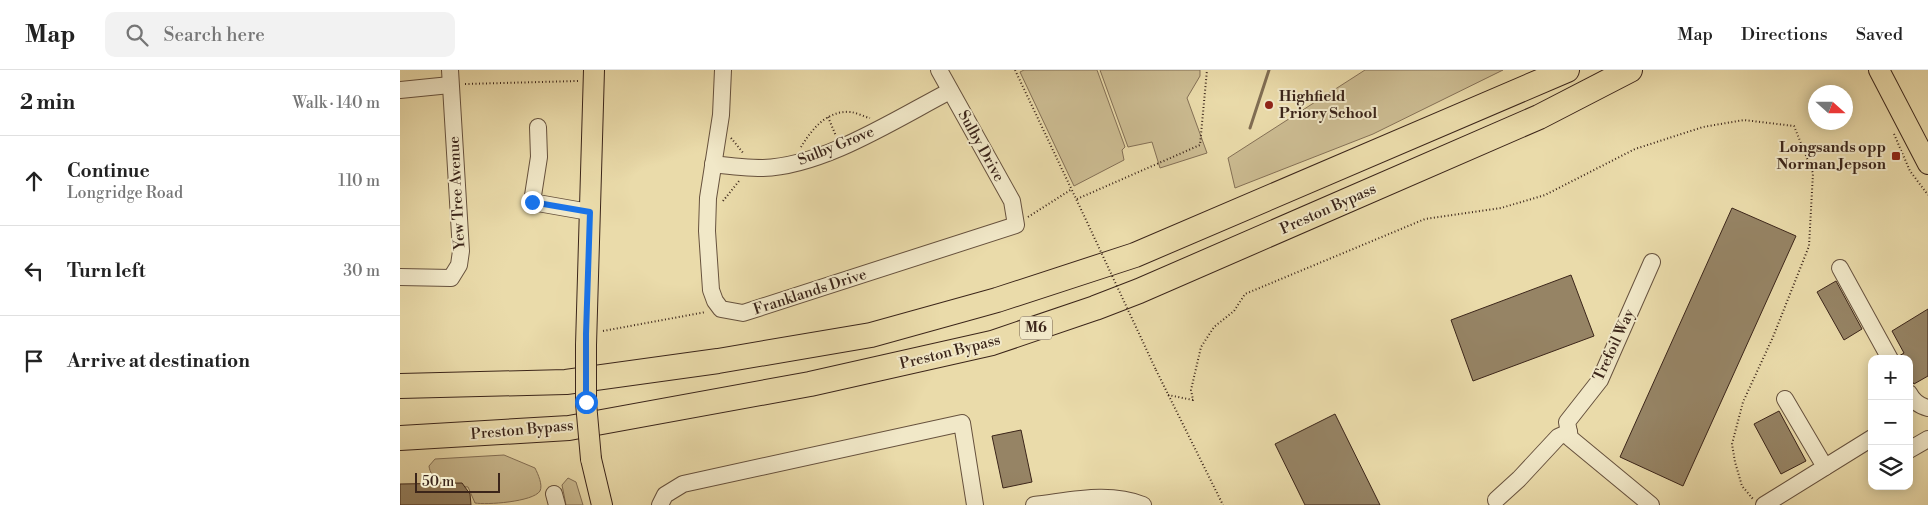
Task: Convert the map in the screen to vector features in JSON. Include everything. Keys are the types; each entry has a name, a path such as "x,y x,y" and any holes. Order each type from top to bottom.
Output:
{"highway":[{"name":"M6","path":"400,386 566,382 718,361 871,334 998,300 1134,255 1567,70"},
{"name":"Preston Bypass","path":"400,438 569,428 810,384 992,342 1095,308 1139,291 1539,117 1630,70"},
{"name":"M6","path":"1539,117 1650,70"}],"main road":[{"path":"1880,70 1928,164"},
{"path":"594,75 586,340 586,402 590,459 602,505"}],"street":[{"path":"721,309 715,301 711,290 708,204 721,115 723,70"},
{"name":"Sulby Drive","path":"939,70 1012,201 1016,225"},
{"path":"400,90 450,77"},
{"name":"Yew Tree Avenue","path":"400,277 451,278 459,266 461,251 450,77"},
{"name":"Sulby Grove","path":"713,164 763,168 788,165 841,147 950,92"},
{"path":"538,127 539,157 532,202 590,212"},
{"name":"Franklands Drive","path":"721,309 743,314 1016,225"},
{"name":"Trefoil Way","path":"1569,432 1567,422 1600,380 1652,262"},
{"path":"1840,268 1888,355"},
{"path":"1785,399 1824,467"},
{"path":"660,505 665,495 683,484 962,423 975,505"},
{"path":"1496,500 1519,479 1558,437 1569,432 1570,438 1651,505"},
{"path":"1913,448 1928,439"},
{"path":"1764,505 1868,440"},
{"path":"1034,505 1107,496 1143,505"}],"path":[{"path":"1015,70 1168,395 1224,505"},
{"path":"1076,199 1200,145 1207,70"},
{"path":"450,77 594,75"},
{"path":"801,161 801,148 809,134 828,117 851,112 873,119 883,126"},
{"path":"828,117 841,147"},
{"path":"1168,395 1193,400 1191,390 1201,347 1214,327 1234,311 1245,294 1425,219 1501,208 1545,195 1635,150 1703,127 1744,120 1794,126 1813,173 1809,246 1774,337 1743,402 1732,444 1742,486 1757,505"},
{"path":"1016,225 1072,189"},
{"path":"586,340 721,309"}],"shaded area":[{"path":"1024,70 1097,70 1125,147 1122,150 1124,160 1074,186 1020,72"},
{"path":"1100,70 1200,70 1200,76 1187,98 1207,153 1160,168 1152,142 1128,147"},
{"path":"1365,70 1503,70 1373,134 1235,188 1228,158"},
{"path":"504,455 535,468 541,483 541,489 536,495 499,503 475,503 468,487 456,488 443,484 435,478 429,466 435,459"},
{"path":"568,478 576,482 583,505 566,505 562,485"}],"building":[{"path":"1732,208 1796,236 1683,486 1620,457"},
{"path":"1571,275 1594,336 1473,381 1451,320"},
{"path":"1836,281 1862,329 1844,340 1817,292"},
{"path":"1928,309 1928,376 1914,384 1913,355 1901,355 1904,353 1892,331"},
{"path":"1779,411 1806,461 1781,474 1754,424"},
{"path":"1335,414 1380,505 1305,505 1275,444"},
{"path":"1021,430 1032,482 1003,488 992,436"},
{"path":"462,483 470,494 471,505 400,505 400,484"}],"waterway":[{"path":"1250,128 1269,70"}],"place":[{"name":"Highfield Priory School","path":"1269,105"},
{"name":"Longsands opp Norman Jepson","path":"1896,156"}],"route":[{"path":"532,202 590,212 586,402"}]}
